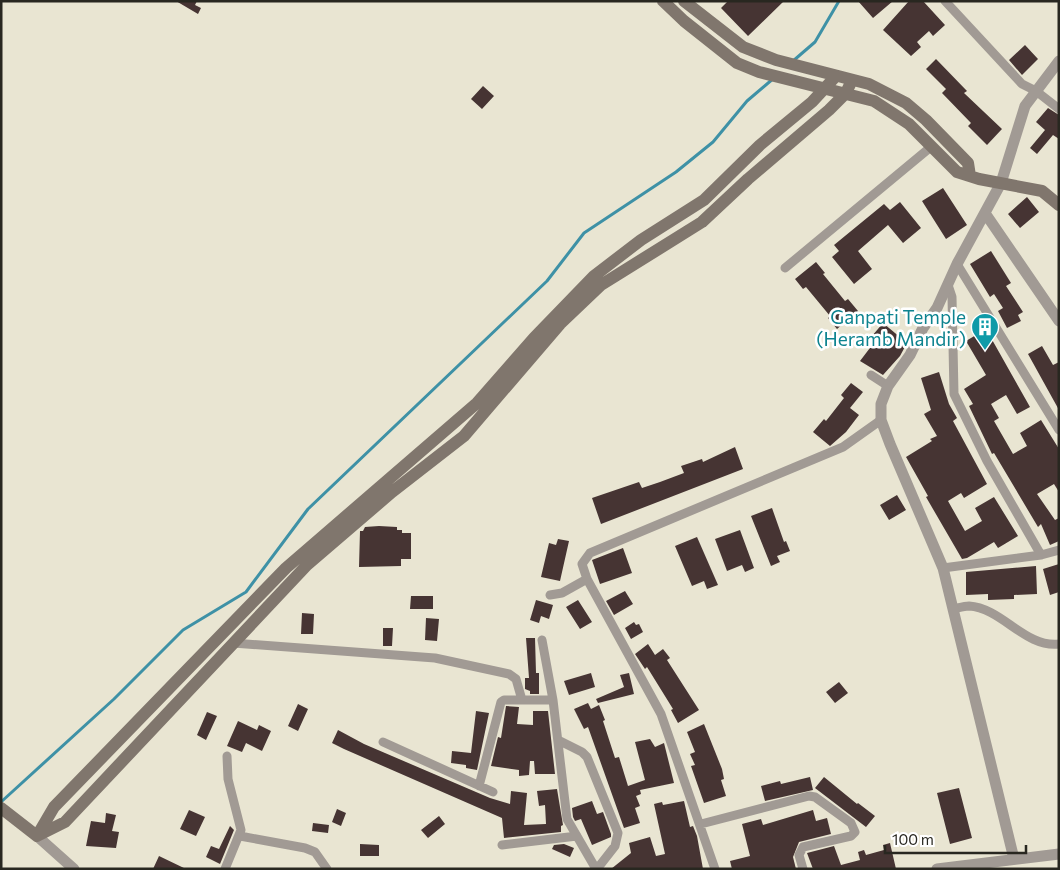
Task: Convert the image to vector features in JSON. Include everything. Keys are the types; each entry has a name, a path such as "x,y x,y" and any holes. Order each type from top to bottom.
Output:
{"main road":[{"path":"663,1 737,63 759,72 874,100 909,124 958,172 1042,191 1059,205"},
{"path":"684,1 743,47 776,60 869,84 906,103 920,114 968,163 970,176"},
{"path":"37,836 54,807 286,568 477,403 534,338 594,276 641,240 704,200 760,145 812,102 836,76"},
{"path":"37,836 65,822 307,565 392,492 464,436 560,324 601,285 702,222 846,93 852,80"},
{"path":"1,808 37,836"}],"street":[{"path":"945,1 1022,84 1036,91 1059,109"},
{"path":"1014,859 944,568 881,420 881,404 888,386 910,355 1001,183 1025,106 1059,62"},
{"path":"785,268 932,146"},
{"path":"984,213 1059,321"},
{"path":"957,264 1059,430"},
{"path":"948,285 952,297 954,394 987,461 1040,555"},
{"path":"871,375 888,386"},
{"path":"715,869 701,824 661,714 587,579 582,564 590,553 843,447 881,420"},
{"path":"944,568 1040,555 1059,550"},
{"path":"550,595 562,593 587,579"},
{"path":"953,609 968,606 979,608 1034,639 1044,643 1059,644"},
{"path":"542,640 553,700 567,819 596,869 615,846 618,833 587,758 582,752 558,740"},
{"path":"233,643 435,658 509,674 516,679 522,700"},
{"path":"479,786 498,707 504,700 553,700"},
{"path":"383,742 493,792"},
{"path":"225,869 240,836 240,824 228,779 227,756"},
{"path":"701,824 809,796 815,797 851,823 855,832 851,836 803,847 799,855 803,869"},
{"path":"37,836 74,869"},
{"path":"240,836 305,848 315,852 327,869"},
{"path":"502,844 577,836"},
{"path":"937,869 985,865 1014,859 1059,854"}],"building":[{"path":"176,1 197,1 195,5 201,8 198,14"},
{"path":"728,1 784,1 748,36 721,8"},
{"path":"858,1 893,1 873,18"},
{"path":"909,1 923,1 945,25 933,36 929,31 917,42 921,47 911,56 883,30"},
{"path":"1025,45 1038,59 1022,75 1009,60"},
{"path":"936,59 967,91 964,93 1002,129 987,145 968,126 971,123 942,93 946,89 926,69"},
{"path":"483,86 494,96 482,109 471,99"},
{"path":"1048,108 1059,115 1059,139 1053,135 1037,154 1030,148 1045,130 1036,122"},
{"path":"943,188 967,225 946,239 922,201"},
{"path":"1027,197 1039,212 1020,228 1008,214"},
{"path":"900,202 921,228 903,243 888,225 858,251 872,269 854,284 832,257 839,251 834,245 884,204 890,210"},
{"path":"991,251 1011,283 1006,286 1023,312 1018,315 1021,321 1007,328 998,311 1003,308 994,294 990,297 970,264"},
{"path":"816,262 825,273 823,274 845,301 848,299 858,311 837,329 828,318 830,316 806,287 803,289 795,279"},
{"path":"883,323 907,343 900,356 883,375 860,361 876,340 872,336"},
{"path":"986,329 1030,407 1017,414 1006,395 991,404 999,418 994,421 1013,454 1027,446 1020,433 1041,420 1059,449 1059,492 1054,484 1037,494 1055,520 1059,518 1059,541 1050,545 1041,524 1038,527 994,453 992,454 969,406 973,404 964,389 986,375 966,341"},
{"path":"1042,346 1053,365 1059,362 1059,410 1028,354"},
{"path":"939,372 949,404 957,418 953,421 987,484 964,498 961,493 948,501 965,531 982,521 975,508 994,497 1018,536 998,548 994,542 962,559 926,497 928,496 906,457 937,436 924,414 931,410 921,378"},
{"path":"851,383 863,392 850,408 859,415 846,432 830,446 813,432 824,419 826,421 844,398 841,395"},
{"path":"735,447 743,469 601,524 592,498 639,482 642,488 660,482 684,473 681,466 702,459 703,462"},
{"path":"897,495 906,510 889,520 880,505"},
{"path":"772,508 784,542 786,541 790,551 777,556 780,562 771,566 751,516"},
{"path":"365,527 397,527 397,530 402,530 402,533 411,533 411,559 401,559 401,566 359,567 360,531 363,531"},
{"path":"740,530 754,568 745,572 742,565 727,571 715,539"},
{"path":"697,537 718,585 707,589 704,581 692,586 675,546"},
{"path":"558,539 569,541 560,581 541,577 549,543 556,545"},
{"path":"623,548 632,573 600,584 592,560"},
{"path":"1059,564 1059,592 1050,595 1043,569"},
{"path":"1036,566 1037,594 1014,595 1014,599 988,600 988,594 966,595 966,572"},
{"path":"625,591 633,604 614,615 606,601"},
{"path":"411,596 433,596 433,609 410,609"},
{"path":"536,600 553,605 549,619 541,616 539,623 530,620"},
{"path":"578,600 592,622 580,629 566,607"},
{"path":"302,613 314,614 313,634 301,634"},
{"path":"426,618 439,619 437,641 425,640"},
{"path":"634,622 636,625 639,624 643,632 631,639 625,628"},
{"path":"383,628 393,628 392,646 383,646"},
{"path":"526,638 535,638 539,694 530,694 530,691 525,689 525,678 529,678"},
{"path":"648,644 655,655 663,649 670,658 667,660 699,710 678,723 671,710 673,709 647,667 645,669 635,654"},
{"path":"591,673 595,687 569,695 564,681"},
{"path":"629,673 634,694 598,703 596,699 624,687 620,675"},
{"path":"839,682 848,693 835,703 826,692"},
{"path":"588,703 591,709 599,705 615,758 619,757 628,786 645,780 635,742 650,739 655,747 664,743 674,783 640,790 641,794 636,796 640,806 635,808 640,823 624,828 588,727 584,729 574,709"},
{"path":"298,704 308,709 298,731 288,726"},
{"path":"506,706 519,707 517,724 533,725 533,711 548,711 555,774 535,774 534,761 530,761 529,775 519,776 519,770 491,766 498,737 501,738"},
{"path":"476,711 489,713 477,770 466,768 466,765 451,763 452,751 471,753"},
{"path":"207,712 217,716 206,740 197,735"},
{"path":"238,721 257,730 259,725 271,731 262,751 246,743 242,752 227,746"},
{"path":"704,724 722,769 724,779 721,780 726,796 704,803 691,766 695,765 690,754 695,752 687,732"},
{"path":"338,730 364,744 490,798 510,804 511,791 527,793 524,825 546,824 545,805 539,806 537,791 557,789 563,825 561,826 561,832 504,838 502,818 332,743"},
{"path":"810,777 813,790 765,801 761,786 780,781 781,784"},
{"path":"824,777 875,816 866,827 815,788"},
{"path":"959,788 972,838 950,844 937,793"},
{"path":"592,801 597,814 603,812 611,837 592,845 581,819 575,821 572,808"},
{"path":"684,801 690,827 693,826 697,836 703,869 611,869 631,853 629,843 650,837 656,856 665,854 654,804 662,802 663,805"},
{"path":"337,809 346,813 341,826 332,822"},
{"path":"189,810 205,817 196,836 180,829"},
{"path":"813,810 816,821 827,818 831,834 799,842 793,857 796,869 732,869 730,861 750,856 742,824 761,819 763,825"},
{"path":"106,813 116,815 112,831 119,832 116,848 86,846 91,821 105,823"},
{"path":"439,816 445,824 428,838 421,830"},
{"path":"313,823 329,825 328,833 312,831"},
{"path":"230,826 234,830 220,864 206,857 211,846 219,849"},
{"path":"890,843 896,869 813,869 807,853 834,846 841,865 860,860 858,852 864,850 866,855 884,850 883,845"},
{"path":"360,844 379,845 379,856 360,856"},
{"path":"564,844 574,848 570,857 552,849 554,845"},
{"path":"159,856 186,869 153,869"}],"waterway":[{"path":"793,61 815,42 839,1"},
{"path":"1,802 114,699 183,630 246,592 308,509 547,281 584,233 676,172 713,142 747,101 774,78"}],"place":[{"name":"Ganpati Temple (Heramb Mandir)","path":"985,351"}]}
